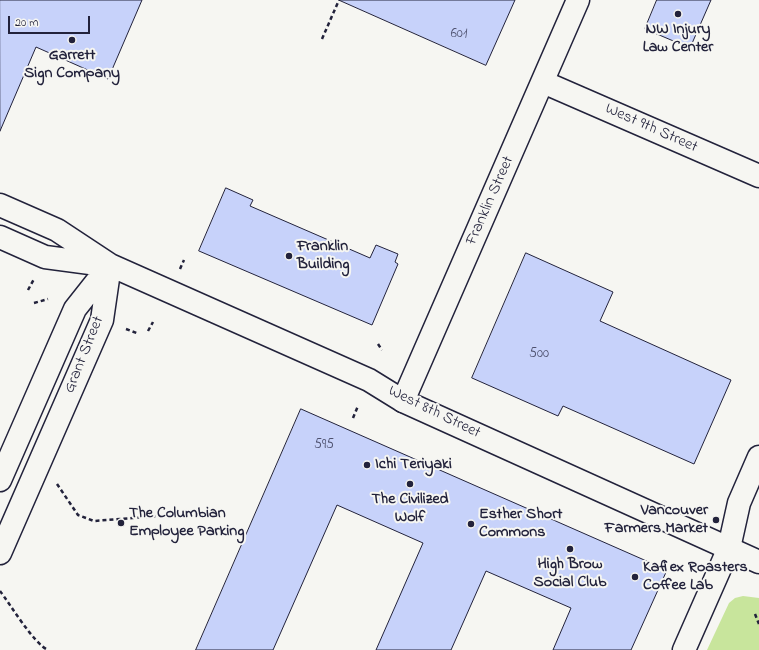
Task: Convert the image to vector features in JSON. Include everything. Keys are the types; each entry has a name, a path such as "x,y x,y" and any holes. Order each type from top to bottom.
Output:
{"street":[{"name":"Franklin Street","path":"403,401 578,0"},
{"name":"West 9th Street","path":"543,82 759,176"},
{"name":"West 8th Street","path":"0,205 57,230 110,265 369,380 403,401 759,562"},
{"name":"West 8th Street","path":"0,237 45,257 110,265"},
{"name":"Grant Street","path":"0,553 102,320 110,265"},
{"name":"Grant Street","path":"0,480 75,309 110,265"},
{"path":"684,650 729,548 739,503 759,457"}],"path":[{"path":"322,39 339,0"},
{"path":"180,269 184,260"},
{"path":"28,290 36,275"},
{"path":"34,303 48,299"},
{"path":"148,331 153,322"},
{"path":"125,329 139,334"},
{"path":"378,344 382,350"},
{"path":"352,418 358,406"},
{"path":"41,460 78,515 94,521 171,515"},
{"path":"0,591 42,648 48,650"},
{"path":"755,614 759,624"}],"green space":[{"path":"743,596 759,598 759,650 707,650 729,603 735,598"}],"building":[{"name":"Garrett Sign Company","path":"0,0 142,0 108,79 36,47 0,131"},
{"path":"339,0 515,0 486,65"},
{"name":"NW Injury Law Center","path":"657,0 711,0 690,48 645,29"},
{"name":"Franklin Building","path":"226,188 253,200 250,206 370,258 376,245 398,254 395,262 398,264 372,325 199,251"},
{"path":"526,253 613,292 600,321 731,380 694,464 563,406 558,416 472,378"},
{"name":"Esther Short Commons","path":"301,409 667,570 631,650 553,650 571,608 486,571 451,650 376,650 423,543 337,505 273,650 196,650"}],"place":[{"name":"NW Injury Law Center","path":"678,14"},
{"name":"Garrett Sign Company","path":"72,40"},
{"name":"Franklin Building","path":"289,256"},
{"name":"Ichi Teriyaki","path":"367,465"},
{"name":"The Civilized Wolf","path":"410,484"},
{"name":"Vancouver Farmers Market","path":"716,520"},
{"name":"The Columbian Employee Parking","path":"121,523"},
{"name":"Esther Short Commons","path":"471,524"},
{"name":"High Brow Social Club","path":"570,549"},
{"name":"Kafiex Roasters Coffee Lab","path":"635,577"}]}
